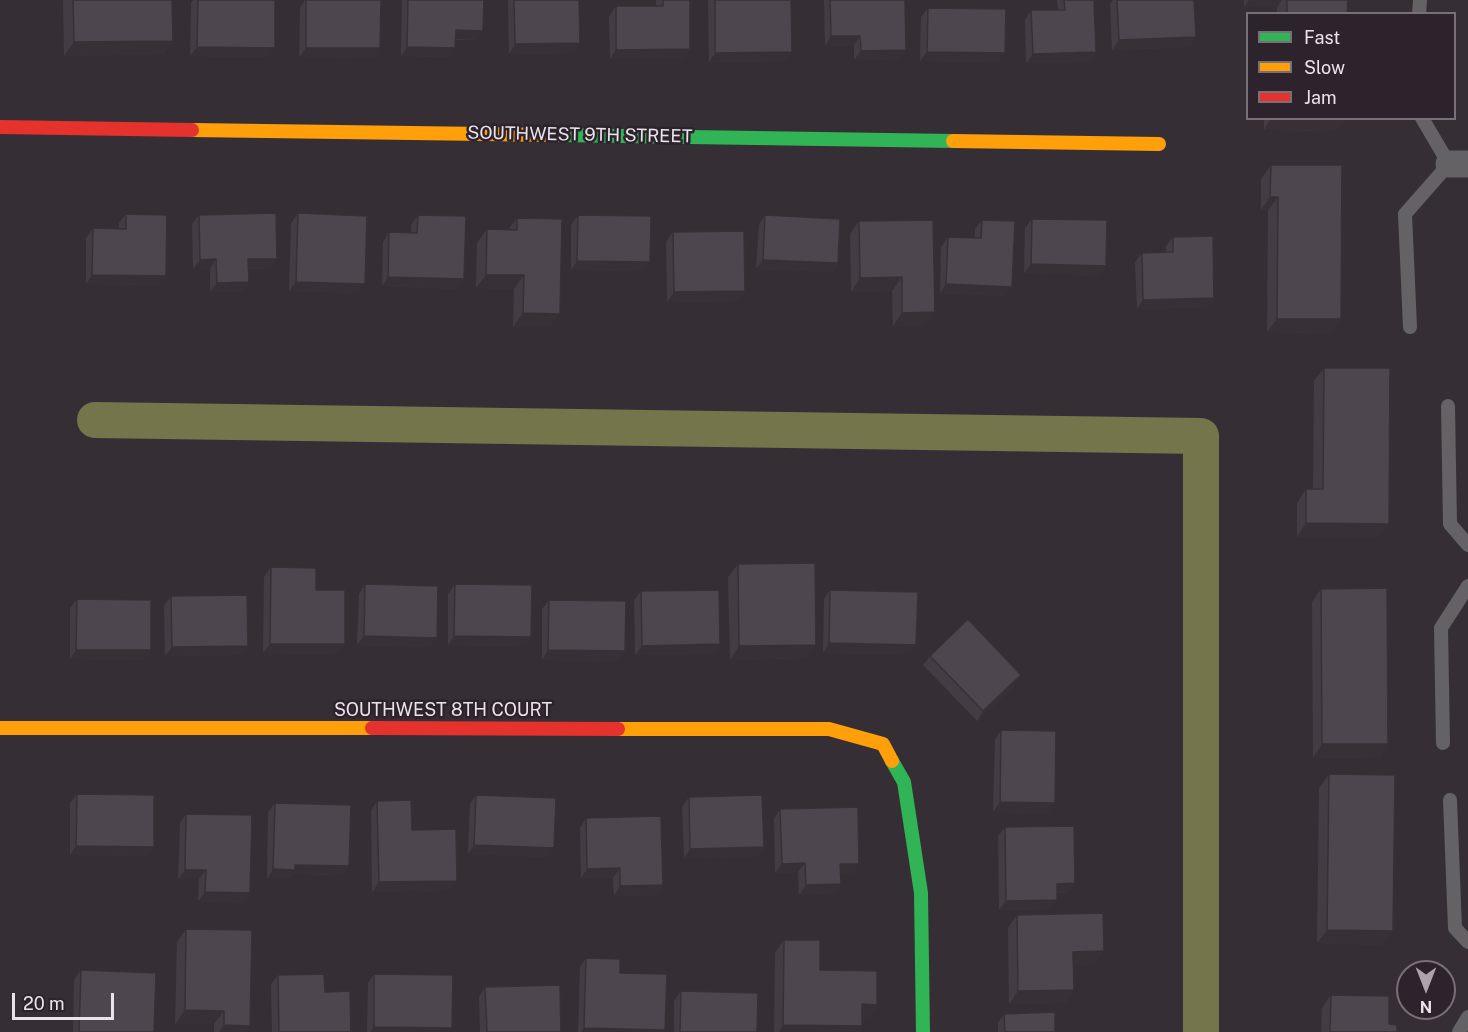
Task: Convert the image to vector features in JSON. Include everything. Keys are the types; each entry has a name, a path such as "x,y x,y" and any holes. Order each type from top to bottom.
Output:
{"street":[{"name":"SOUTHWEST 9TH STREET","path":"0,127 1159,144"},
{"name":"SOUTHWEST 8TH COURT","path":"0,728 829,729 883,744 904,782 921,893 923,1032"}],"lane":[{"path":"1410,327 1405,214 1458,164 1424,120"},
{"path":"1448,406 1450,524 1468,545"},
{"path":"1443,743 1441,628 1468,585"},
{"path":"1450,800 1455,928 1468,942"},
{"path":"1459,1032 1468,1017"}],"building":[{"path":"73,0 172,0 173,41 74,42"},
{"path":"198,0 275,0 275,48 197,47"},
{"path":"306,0 381,0 380,48 306,48"},
{"path":"408,0 484,0 483,31 456,30 455,48 407,47"},
{"path":"514,0 579,0 580,43 515,44"},
{"path":"663,0 690,0 690,49 616,50 616,6 663,6"},
{"path":"715,0 791,0 792,52 715,53"},
{"path":"830,0 905,0 906,50 861,51 860,36 831,36"},
{"path":"1064,0 1094,0 1096,52 1033,54 1031,10 1065,10"},
{"path":"1117,0 1194,0 1196,37 1119,40"},
{"path":"1287,0 1348,0 1347,12 1287,12"},
{"path":"928,8 1006,9 1005,53 927,52"},
{"path":"1271,165 1342,165 1341,319 1277,319 1278,197 1270,197"},
{"path":"276,213 277,259 248,259 249,282 217,283 216,259 200,260 199,215"},
{"path":"298,213 367,216 365,284 296,282"},
{"path":"126,214 167,215 166,276 92,275 93,228 126,229"},
{"path":"418,215 466,216 464,279 388,277 389,232 417,233"},
{"path":"578,215 651,216 650,262 577,261"},
{"path":"765,215 840,219 838,263 763,260"},
{"path":"517,218 562,219 560,314 523,313 524,275 486,275 487,229 517,230"},
{"path":"1032,219 1107,220 1106,266 1031,264"},
{"path":"933,220 935,312 902,313 902,277 860,278 859,221"},
{"path":"982,220 1015,221 1012,287 946,284 948,237 981,238"},
{"path":"744,231 745,291 674,292 673,232"},
{"path":"1213,236 1214,298 1143,300 1142,253 1173,252 1173,237"},
{"path":"1324,368 1390,368 1389,524 1306,523 1306,489 1323,489"},
{"path":"815,563 816,645 739,646 738,564"},
{"path":"271,567 316,568 316,590 345,590 345,644 270,644"},
{"path":"365,584 438,586 437,638 364,636"},
{"path":"455,584 532,585 531,637 454,636"},
{"path":"1387,588 1388,744 1322,744 1321,589"},
{"path":"719,590 720,644 642,646 641,591"},
{"path":"830,590 918,592 916,645 829,643"},
{"path":"247,595 248,646 172,647 171,596"},
{"path":"77,599 151,600 151,650 76,650"},
{"path":"549,600 626,601 625,651 548,650"},
{"path":"968,619 1021,675 983,711 930,656"},
{"path":"1001,730 1056,731 1055,803 1000,802"},
{"path":"1329,774 1395,775 1393,931 1327,930"},
{"path":"77,794 154,795 154,847 76,846"},
{"path":"476,795 556,798 554,848 474,845"},
{"path":"762,795 764,847 690,849 689,797"},
{"path":"411,800 412,830 456,829 457,881 379,882 377,801"},
{"path":"275,803 351,805 349,866 295,865 295,870 273,869"},
{"path":"858,807 859,864 840,864 841,884 806,885 805,863 782,864 780,809"},
{"path":"186,814 252,815 250,893 205,892 206,870 185,870"},
{"path":"661,816 663,885 620,886 620,868 587,869 586,818"},
{"path":"1074,826 1075,883 1057,884 1057,900 1006,901 1005,827"},
{"path":"1103,913 1104,951 1073,952 1074,990 1018,991 1017,915"},
{"path":"186,929 252,930 250,1026 224,1025 224,1011 185,1010"},
{"path":"784,940 820,940 820,970 877,971 877,1005 862,1004 862,1026 783,1025"},
{"path":"586,958 620,959 620,973 667,974 665,1030 584,1028"},
{"path":"81,970 156,973 154,1032 79,1032"},
{"path":"324,974 325,992 350,991 351,1032 279,1032 278,975"},
{"path":"374,974 453,975 452,1028 374,1027"},
{"path":"560,985 561,1032 487,1032 485,987"},
{"path":"681,991 758,993 757,1032 680,1032"},
{"path":"1331,995 1389,996 1389,1024 1397,1025 1397,1032 1330,1032"},
{"path":"1055,1012 1055,1032 1005,1032 1004,1014"}],"waterway":[{"path":"95,420 1201,436 1201,1032"}],"traffic: fast":[{"path":"558,135 953,141"},
{"path":"892,761 904,782 921,893 923,1032"}],"traffic: slow":[{"path":"192,130 558,135"},
{"path":"953,141 1159,144"},
{"path":"0,728 372,728"},
{"path":"618,729 829,729 883,744 892,761"}],"traffic: jam":[{"path":"0,127 192,130"},
{"path":"372,728 618,729"}]}
